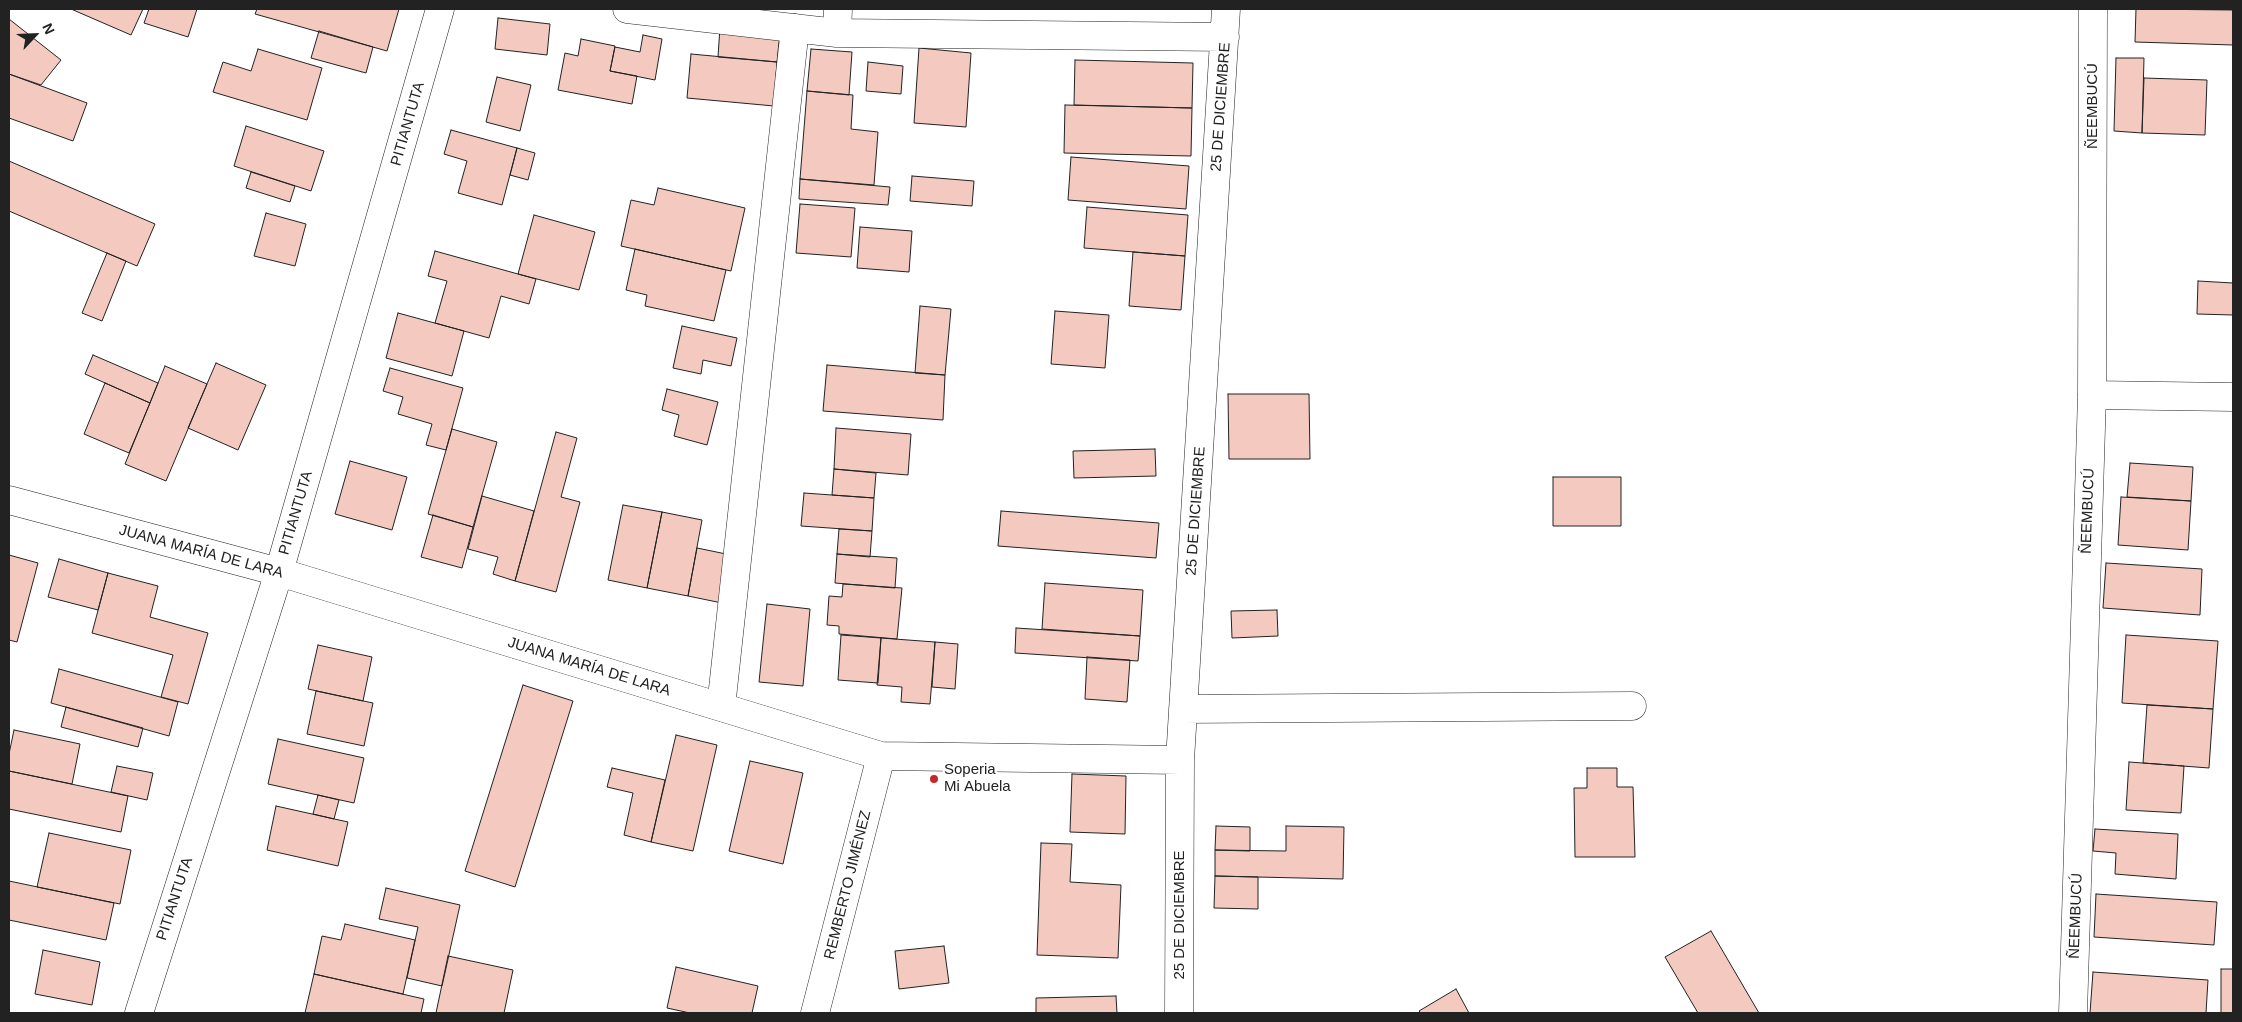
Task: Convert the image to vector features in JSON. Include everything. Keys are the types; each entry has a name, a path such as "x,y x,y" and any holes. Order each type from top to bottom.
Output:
{"street":[{"name":"PITIANTUTA","path":"139,1013 279,572 440,9"},
{"path":"627,9 794,28 837,21 1225,37"},
{"name":"25 DE DICIEMBRE","path":"1179,1013 1180,760 1226,9"},
{"name":"ÑEEMBUCÚ","path":"2072,1013 2092,395 2093,9"},
{"path":"721,707 794,28"},
{"path":"2092,395 2233,397"},
{"name":"JUANA MARÍA DE LARA","path":"9,500 279,572 881,756 1180,760"},
{"path":"1183,709 1632,706"},
{"name":"REMBERTO JIMÉNEZ","path":"815,1013 881,756"}],"building":[{"path":"71,9 143,9 131,35"},
{"path":"149,9 197,9 188,37 144,23"},
{"path":"257,9 399,9 387,51 255,14"},
{"path":"2136,9 2233,10 2233,45 2135,42"},
{"path":"498,18 550,24 547,55 495,49"},
{"path":"9,19 61,60 41,85 9,74"},
{"path":"720,27 780,32 777,62 718,57"},
{"path":"319,31 373,47 366,73 311,58"},
{"path":"643,35 662,39 655,80 610,71 615,47 640,52"},
{"path":"581,39 615,46 610,71 637,76 632,104 558,90 565,53 578,56"},
{"path":"919,48 971,53 966,127 914,123"},
{"path":"258,49 322,68 307,120 213,92 223,62 251,71"},
{"path":"811,49 852,52 849,95 807,91"},
{"path":"691,54 777,62 774,106 687,98"},
{"path":"2116,58 2144,58 2142,133 2114,131"},
{"path":"1075,60 1193,63 1192,108 1074,105"},
{"path":"868,62 903,66 901,94 866,91"},
{"path":"9,74 87,103 73,141 9,118"},
{"path":"497,77 531,85 520,131 486,122"},
{"path":"2144,78 2207,80 2205,135 2142,133"},
{"path":"807,91 853,95 851,129 878,132 874,185 800,179"},
{"path":"1065,105 1192,108 1191,156 1064,153"},
{"path":"246,126 324,151 311,191 234,166"},
{"path":"451,130 517,148 502,205 458,193 467,161 444,154"},
{"path":"517,148 535,153 528,180 510,175"},
{"path":"1071,157 1189,166 1186,209 1068,200"},
{"path":"9,161 155,224 137,266 9,211"},
{"path":"251,172 295,186 290,202 246,188"},
{"path":"912,176 974,181 972,206 910,201"},
{"path":"800,179 890,187 888,205 799,199"},
{"path":"658,188 745,208 731,271 621,246 631,200 654,205"},
{"path":"800,204 855,208 851,257 796,253"},
{"path":"1087,207 1188,215 1185,256 1084,248"},
{"path":"266,213 306,224 295,266 254,256"},
{"path":"534,215 595,232 579,290 518,274"},
{"path":"860,227 912,231 909,272 857,268"},
{"path":"635,249 726,270 714,321 645,306 647,295 626,290"},
{"path":"435,251 536,279 529,304 501,296 489,338 435,323 447,281 428,276"},
{"path":"1133,252 1185,256 1181,310 1129,306"},
{"path":"107,253 126,261 102,321 82,313"},
{"path":"2198,281 2233,283 2233,315 2197,314"},
{"path":"920,306 951,309 945,375 915,373"},
{"path":"1055,311 1109,315 1105,368 1051,364"},
{"path":"398,313 464,331 452,376 386,358"},
{"path":"682,326 737,338 731,366 703,360 701,374 673,368"},
{"path":"93,355 158,383 150,403 85,374"},
{"path":"216,363 266,385 238,450 188,428"},
{"path":"827,365 945,375 943,420 823,411"},
{"path":"165,366 207,384 166,481 125,464"},
{"path":"390,368 463,388 446,450 426,445 432,424 398,414 403,397 383,391"},
{"path":"105,383 150,403 129,453 84,434"},
{"path":"667,389 718,402 707,445 674,436 679,415 662,410"},
{"path":"1228,394 1309,394 1310,459 1229,459"},
{"path":"836,428 911,434 908,475 834,469"},
{"path":"452,429 497,442 473,527 428,514"},
{"path":"556,432 577,438 561,497 580,502 556,592 515,581"},
{"path":"1155,449 1156,476 1074,478 1073,451"},
{"path":"350,461 407,477 392,530 335,514"},
{"path":"2130,463 2193,467 2191,501 2127,497"},
{"path":"834,469 876,473 874,498 832,495"},
{"path":"1553,477 1621,477 1621,526 1553,526"},
{"path":"804,493 874,498 872,531 801,526"},
{"path":"482,496 534,511 515,581 493,574 498,557 468,549"},
{"path":"2121,497 2191,501 2188,550 2118,545"},
{"path":"623,505 662,512 647,588 608,580"},
{"path":"1001,511 1159,523 1156,558 998,546"},
{"path":"662,512 702,520 688,596 647,588"},
{"path":"433,515 473,527 462,568 421,557"},
{"path":"839,529 872,531 870,557 837,554"},
{"path":"697,548 731,555 722,603 688,596"},
{"path":"837,554 897,558 895,588 835,583"},
{"path":"9,555 38,563 17,642 9,640"},
{"path":"59,559 108,573 98,610 48,597"},
{"path":"2106,563 2202,569 2200,615 2103,608"},
{"path":"108,573 158,586 150,617 208,633 188,704 161,697 173,655 92,633"},
{"path":"1045,583 1143,590 1140,636 1042,629"},
{"path":"843,584 902,588 897,639 839,634 839,626 827,625 829,596 842,597"},
{"path":"767,604 810,609 803,686 759,682"},
{"path":"1277,610 1278,636 1232,638 1231,611"},
{"path":"1016,628 1140,636 1138,661 1015,653"},
{"path":"841,635 881,638 878,683 838,680"},
{"path":"2126,635 2218,641 2213,709 2122,703"},
{"path":"881,638 935,642 930,704 901,702 902,687 877,685"},
{"path":"935,642 958,644 955,689 932,687"},
{"path":"318,645 372,657 363,701 308,689"},
{"path":"1087,657 1130,660 1127,702 1085,699"},
{"path":"59,669 178,702 169,736 51,703"},
{"path":"523,685 573,701 515,887 465,871"},
{"path":"316,691 373,703 364,746 307,734"},
{"path":"2147,705 2213,709 2209,768 2143,763"},
{"path":"66,707 143,728 138,747 61,727"},
{"path":"14,730 80,744 72,784 9,771 9,754"},
{"path":"676,735 717,745 693,851 651,842"},
{"path":"278,739 364,758 354,803 268,784"},
{"path":"750,761 803,773 783,864 729,851"},
{"path":"2129,762 2184,766 2181,813 2126,810"},
{"path":"117,766 153,773 147,800 111,792"},
{"path":"612,768 665,780 651,842 624,835 633,793 607,787"},
{"path":"1587,768 1617,768 1617,787 1633,787 1635,857 1575,857 1574,788 1587,788"},
{"path":"9,771 128,796 121,832 9,809"},
{"path":"1072,774 1126,776 1125,834 1070,832"},
{"path":"318,795 339,800 334,819 313,814"},
{"path":"276,806 348,822 338,866 267,850"},
{"path":"1216,826 1250,827 1250,851 1215,850"},
{"path":"1286,826 1344,827 1343,879 1215,876 1215,850 1286,851"},
{"path":"2095,829 2178,834 2176,879 2115,874 2116,853 2093,851"},
{"path":"49,833 131,850 120,904 37,887"},
{"path":"1041,843 1072,844 1070,882 1121,885 1118,958 1037,955"},
{"path":"1215,876 1258,877 1258,909 1214,908"},
{"path":"9,881 114,903 106,940 9,920"},
{"path":"386,888 460,905 442,986 407,978 418,927 379,919"},
{"path":"2096,894 2217,902 2214,945 2094,937"},
{"path":"345,924 415,940 403,994 314,974 322,936 341,940"},
{"path":"1711,931 1759,1013 1698,1013 1665,957"},
{"path":"944,946 949,983 899,989 895,951"},
{"path":"43,950 100,962 92,1005 35,994"},
{"path":"448,956 513,970 504,1013 436,1013"},
{"path":"676,967 758,986 752,1013 690,1013 667,1008"},
{"path":"2221,969 2233,969 2233,1013 2221,1013"},
{"path":"2093,972 2208,980 2206,1013 2090,1013"},
{"path":"314,974 424,999 421,1013 305,1013"},
{"path":"1456,989 1469,1013 1421,1013 1419,1011"},
{"path":"1116,996 1117,1013 1036,1013 1036,998"}],"place":[{"name":"Soperia Mi Abuela","path":"934,779"}]}
